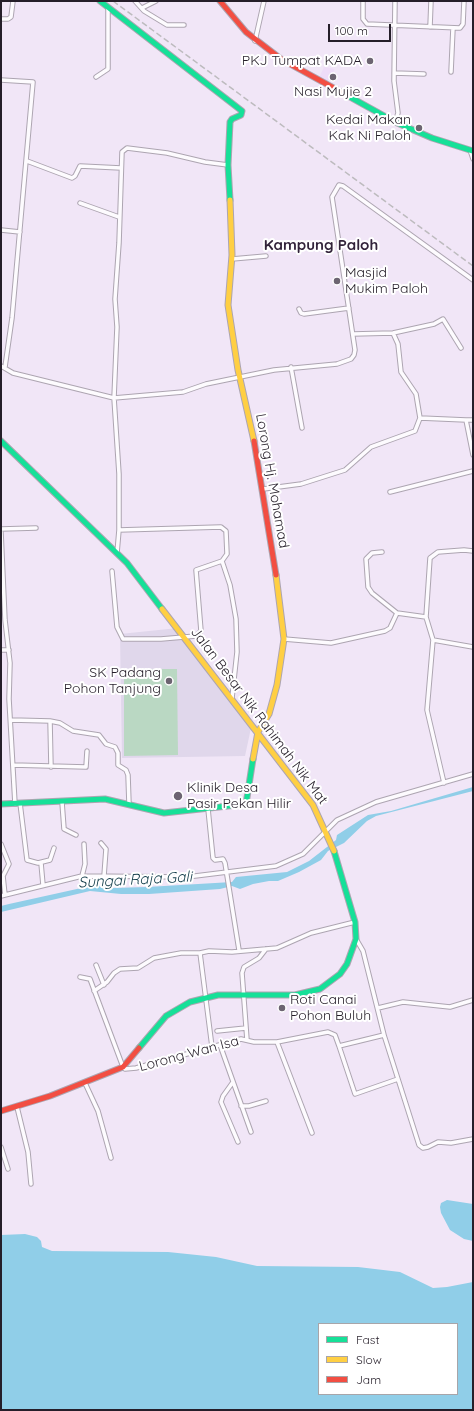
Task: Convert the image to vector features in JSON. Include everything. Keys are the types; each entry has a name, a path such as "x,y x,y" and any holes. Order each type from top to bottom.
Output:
{"street":[{"path":"1,19 8,19 11,17 13,1"},
{"name":"Lorong Hj. Mohamad","path":"1,804 105,799 164,814 246,804 248,784 258,732 268,714 276,685 284,639 263,489 240,378 228,304 232,259 228,165 230,121 241,115 242,111 100,1"},
{"path":"135,1 142,8 167,25 184,25"},
{"path":"142,8 156,1"},
{"path":"220,1 255,41 280,59 317,81 395,122 432,138 471,151 473,159"},
{"path":"255,41 264,1"},
{"path":"363,1 362,19 366,24 453,28 462,26 464,1"},
{"path":"395,1 394,73 398,113 395,122"},
{"path":"430,27 431,1"},
{"path":"96,77 108,69 108,7"},
{"path":"451,72 453,28"},
{"path":"394,73 424,74"},
{"path":"1,80 34,82 12,318 3,366 14,373 114,398 182,392 206,384 291,367 337,364 351,359 355,353 353,334 332,197 340,185 473,280"},
{"path":"117,552 119,530 119,474 114,398 117,327 115,291 122,152 127,148 167,153 205,162 228,165"},
{"path":"26,161 72,178 76,176 80,166 121,168"},
{"path":"80,203 119,217"},
{"path":"1,230 20,232"},
{"path":"232,259 266,256"},
{"path":"299,309 301,313 304,314 349,308"},
{"path":"353,334 394,333 434,324 443,319 461,348"},
{"path":"263,489 302,484 345,470 372,447 415,431 420,418 416,394 401,371 398,344 394,333"},
{"path":"291,367 302,428"},
{"path":"420,418 473,420"},
{"path":"466,420 473,455"},
{"name":"Jalan Besar Nik Rahimah Nik Mat","path":"1,441 117,552 135,572 313,805 332,846 355,922 356,939 347,964 340,974 320,988 295,995 243,994 205,997 190,1002 166,1016 123,1067 86,1083 17,1107 1,1109"},
{"path":"390,492 473,471"},
{"path":"36,528 1,530 5,620 9,650 13,765 26,860 41,863 51,859 54,848"},
{"path":"112,571 117,626 123,639 184,637 199,635 201,631 196,570 222,561 228,550 226,531 223,528 119,530"},
{"path":"444,783 427,710 433,640 426,617 430,558 438,552 464,550 473,551"},
{"path":"382,552 372,553 366,559 368,587 372,593 397,613 426,617"},
{"path":"222,561 230,585 236,619 237,652 232,698"},
{"path":"284,639 331,642 385,631 390,628 397,613"},
{"path":"433,640 473,647"},
{"path":"1,650 9,650"},
{"path":"11,720 50,721 60,723 73,731 99,735 106,744 115,747 118,753 118,764 126,770 128,775 129,804"},
{"path":"50,721 51,767"},
{"path":"13,765 86,767 87,751"},
{"path":"1,844 9,864 3,876 3,896 82,876 187,877 276,866 288,862 312,846 337,820 376,802 473,774"},
{"path":"62,802 64,828 76,835"},
{"path":"208,809 213,858 215,860 223,859 239,950"},
{"path":"101,843 106,849 104,876"},
{"path":"82,876 85,864 84,844"},
{"path":"41,863 43,885"},
{"path":"94,991 104,985 114,973 120,969 138,968 154,958 178,953 200,953 209,951 232,952 239,950 280,947 311,933 355,922"},
{"path":"356,939 363,951 384,1035 419,1145 423,1148 438,1142 473,1139"},
{"path":"247,1040 242,973 244,967 259,958 266,949"},
{"path":"200,953 212,1047"},
{"path":"96,965 104,985"},
{"path":"80,977 90,979 123,1067"},
{"path":"378,1008 403,1002 450,1007 473,1000"},
{"path":"217,1031 246,1028"},
{"name":"Lorong Wan Isa","path":"123,1067 128,1069 136,1068 241,1039 277,1042 328,1032 335,1035 355,1094 398,1079"},
{"path":"339,1046 384,1035"},
{"path":"277,1042 312,1133"},
{"path":"220,1045 251,1132"},
{"path":"233,1082 223,1096 221,1102 238,1142"},
{"path":"86,1083 102,1122 111,1158"},
{"path":"241,1106 249,1106 266,1101"},
{"path":"17,1107 28,1152 31,1184"},
{"path":"1,1147 8,1169"}],"shaded area":[{"path":"324,67 335,69 326,84 318,80"},
{"name":"SK Padang Pohon Tanjung","path":"178,628 251,728 245,756 122,758 120,634"}],"green space":[{"path":"124,669 177,669 178,755 124,756"}],"water":[{"path":"473,787 473,791 376,816 367,821 344,843 328,851 321,860 278,881 253,884 240,889 232,886 220,889 149,894 121,894 90,891 1,912 1,906 95,885 113,888 232,882 236,877 287,872 309,861 336,840 337,835 368,815 391,811"},
{"path":"447,1200 473,1204 473,1241 464,1239 450,1230 441,1213 440,1207 441,1203"},
{"path":"25,1234 37,1237 41,1241 42,1247 52,1251 168,1252 216,1257 257,1266 358,1267 400,1272 433,1288 473,1282 473,1410 1,1410 1,1235"}],"railway":[{"path":"113,1 473,266"}],"traffic: fast":[{"path":"100,1 242,111 241,115 232,119 230,122 228,165 230,200"},
{"path":"341,92 395,122 432,138 473,151"},
{"path":"1,441 127,563 162,609"},
{"path":"1,804 105,799 164,813 246,804 253,759"},
{"path":"139,1048 166,1016 190,1002 218,995 295,995 320,989 340,974 347,964 356,939 355,922 334,851"}],"traffic: slow":[{"path":"230,200 232,255 228,305 238,370 254,441"},
{"path":"253,759 258,732 269,714 277,685 284,639 276,575"},
{"path":"162,609 313,805 334,851"}],"traffic: jam":[{"path":"220,1 246,32 281,59 341,92"},
{"path":"254,441 276,575"},
{"path":"1,1111 50,1096 123,1067 139,1048"}],"place":[{"name":"PKJ Tumpat KADA","path":"370,61"},
{"name":"Nasi Mujie 2","path":"333,77"},
{"name":"Kedai Makan Kak Ni Paloh","path":"419,128"},
{"name":"Masjid Mukim Paloh","path":"337,281"},
{"name":"SK Padang Pohon Tanjung","path":"169,681"},
{"name":"Klinik Desa Pasir Pekan Hilir","path":"178,796"},
{"name":"Roti Canai Pohon Buluh","path":"282,1008"}],"district":[{"name":"Kampung Paloh","path":"321,245"}],"water label":[{"name":"Sungai Raja Gali","path":"135,880"}]}
